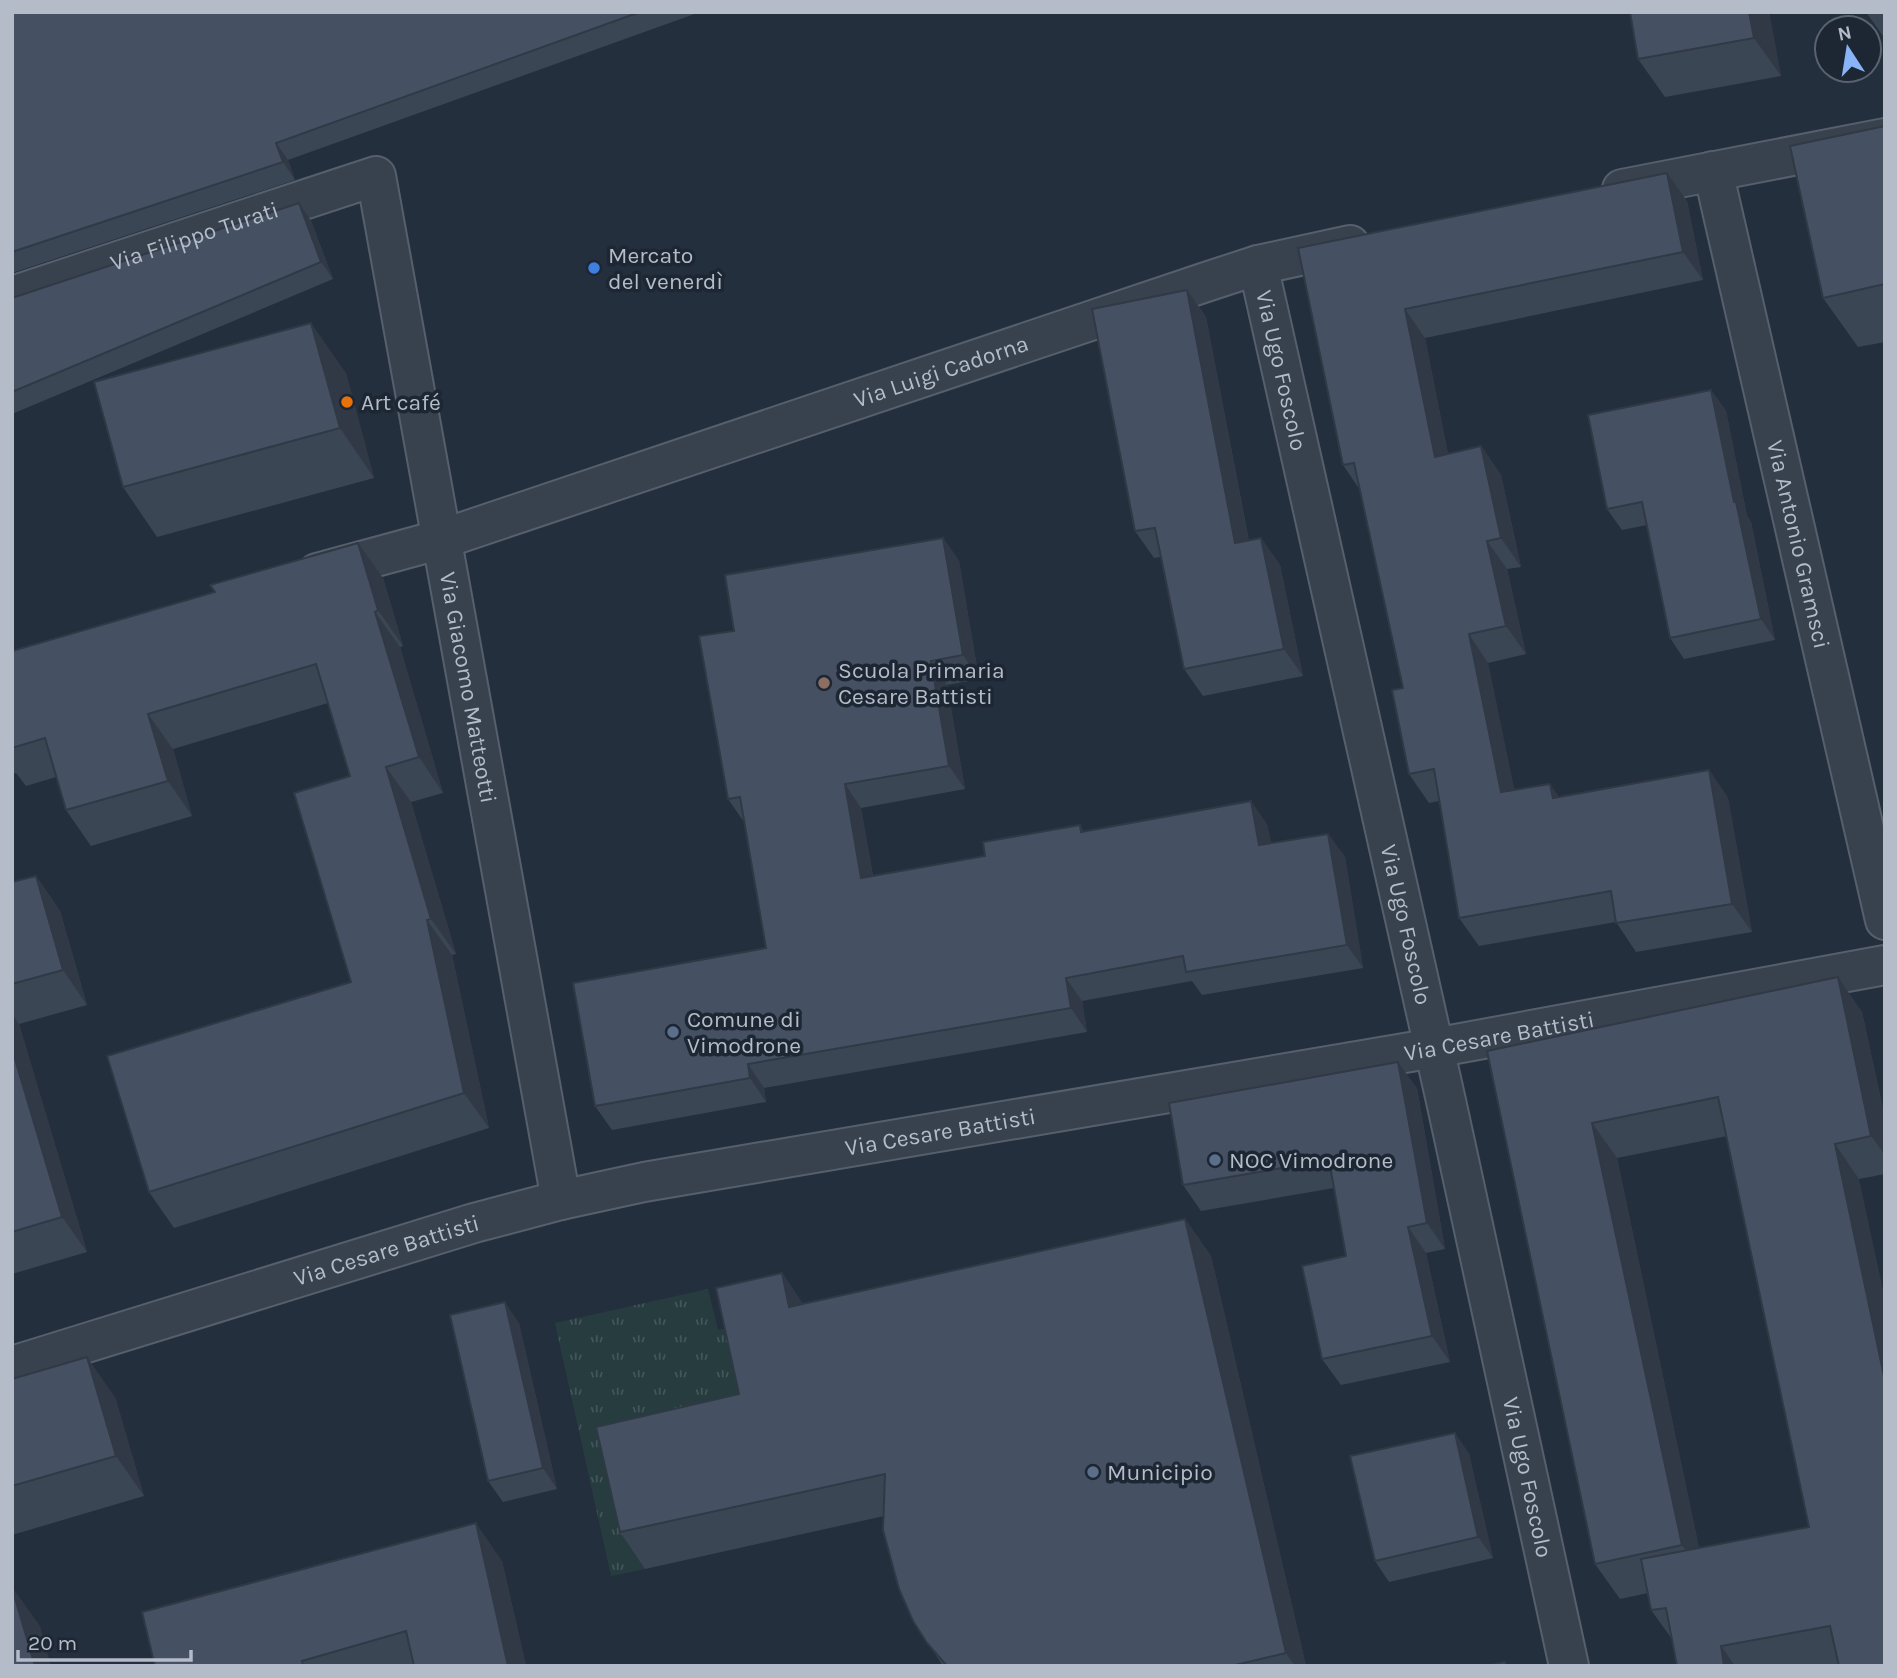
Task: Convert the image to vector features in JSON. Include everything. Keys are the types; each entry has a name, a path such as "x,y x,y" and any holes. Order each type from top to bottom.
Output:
{"street":[{"path":"1593,195 1885,138"},
{"name":"Via Antonio Gramsci","path":"1713,170 1885,920"},
{"name":"Via Filippo Turati","path":"12,296 376,176"},
{"name":"Via Giacomo Matteotti","path":"376,176 561,1200"},
{"name":"Via Luigi Cadorna","path":"279,584 442,539 1258,265 1379,239"},
{"name":"Via Ugo Foscolo","path":"1258,265 1434,1048 1569,1666"},
{"name":"Via Cesare Battisti","path":"12,1366 393,1247 561,1200 699,1172 1434,1048 1885,965"}],"green space":[{"path":"708,1289 718,1330 741,1325 765,1431 621,1463 645,1569 611,1576 555,1323"}],"building":[{"path":"12,12 640,12 276,143 283,162 12,252"},
{"path":"1630,12 1749,12 1754,38 1638,59"},
{"path":"1885,126 1885,284 1823,298 1790,146"},
{"path":"1667,173 1683,252 1405,309 1435,457 1481,446 1501,538 1487,541 1506,626 1469,634 1501,792 1550,784 1553,798 1709,770 1732,904 1616,923 1611,891 1459,918 1434,769 1409,774 1392,690 1403,688 1354,463 1343,465 1298,248"},
{"path":"299,203 321,262 12,392 12,298"},
{"path":"1187,290 1235,543 1261,538 1284,649 1184,669 1155,528 1135,531 1092,309"},
{"path":"311,323 340,428 123,487 94,382"},
{"path":"1711,390 1761,619 1670,638 1642,502 1607,509 1588,415"},
{"path":"943,538 963,655 931,661 949,766 845,784 861,878 985,856 983,842 1080,825 1081,832 1251,801 1259,845 1328,834 1347,945 1186,972 1183,956 1066,978 1071,1008 748,1064 750,1078 595,1106 573,983 766,948 740,797 728,799 699,636 734,631 725,575"},
{"path":"358,543 378,610 375,612 419,757 386,767 431,919 427,920 464,1093 149,1192 107,1056 351,982 294,793 350,776 316,664 148,714 168,781 66,810 45,738 12,748 12,651 215,592 210,585"},
{"path":"36,876 63,970 12,984 12,882"},
{"path":"1838,977 1871,1136 1835,1144 1885,1381 1885,1666 1839,1666 1830,1626 1721,1646 1724,1666 1677,1666 1666,1608 1651,1610 1641,1559 1809,1527 1718,1097 1592,1123 1682,1545 1595,1564 1487,1051"},
{"path":"12,1049 62,1217 12,1232"},
{"path":"1398,1062 1427,1223 1408,1227 1432,1336 1322,1359 1302,1266 1346,1256 1329,1160 1183,1185 1169,1103"},
{"name":"Municipio","path":"1185,1219 1286,1653 1231,1666 947,1666 913,1621 899,1589 883,1530 885,1474 620,1532 596,1427 739,1394 716,1288 782,1273 789,1307"},
{"path":"505,1302 543,1468 488,1481 450,1315"},
{"path":"87,1357 116,1456 12,1486 12,1379"},
{"path":"1455,1433 1478,1537 1375,1561 1350,1456"},
{"path":"476,1523 508,1666 414,1666 406,1631 302,1661 303,1666 155,1666 142,1612"},
{"path":"12,1588 35,1666 12,1666"},
{"path":"1505,1662 1506,1666 1487,1666"}],"place":[{"name":"Mercato del venerdì","path":"594,268"},
{"name":"Art café","path":"347,402"},
{"name":"Scuola Primaria Cesare Battisti","path":"824,683"},
{"name":"Comune di Vimodrone","path":"673,1032"},
{"name":"NOC Vimodrone","path":"1215,1160"},
{"name":"Municipio","path":"1093,1472"}]}
